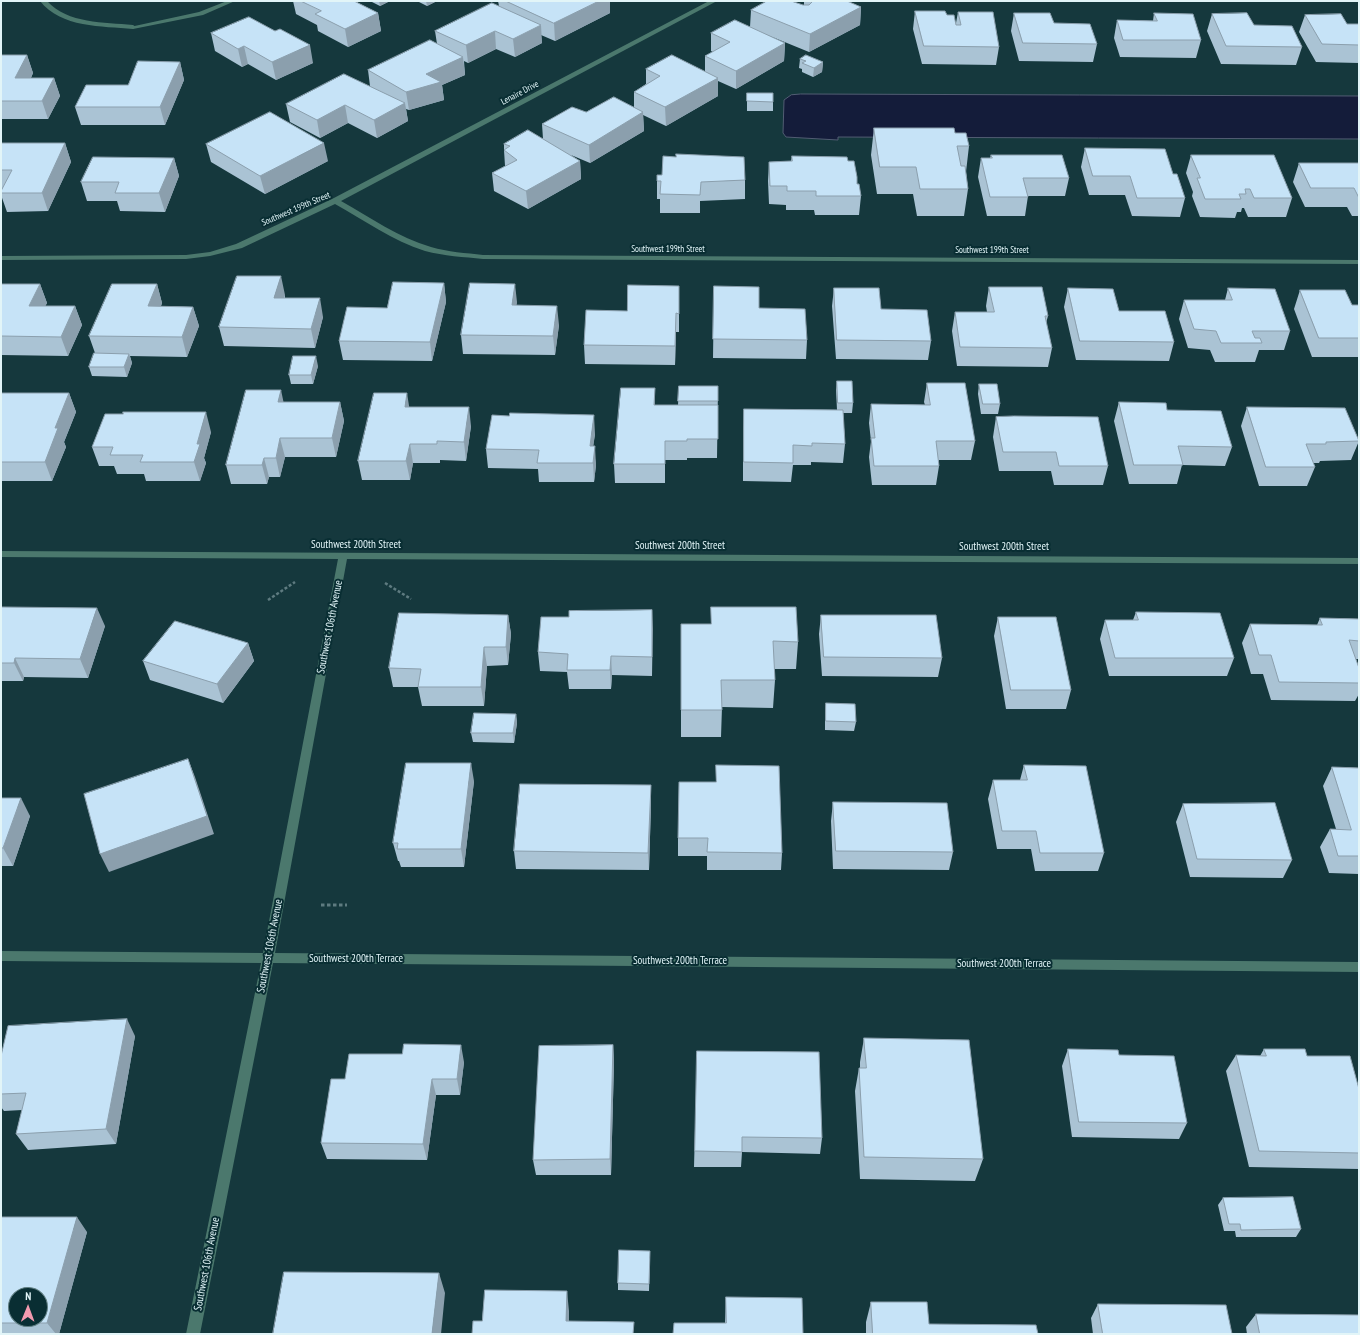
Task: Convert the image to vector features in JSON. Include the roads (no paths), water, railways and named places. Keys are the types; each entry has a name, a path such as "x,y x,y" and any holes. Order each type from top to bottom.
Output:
{"street":[{"path":"43,1 54,13 81,21 133,26 201,14 232,1"},
{"name":"Lenaire Drive","path":"335,201 714,1"},
{"name":"Southwest 199th Street","path":"1,258 164,258 210,254 239,246 335,201 423,248 460,255 483,257 1359,262"},
{"name":"Southwest 200th Street","path":"1,554 343,557 1359,561"},
{"name":"Southwest 106th Avenue","path":"193,1334 268,958 343,557"},
{"name":"Southwest 200th Terrace","path":"1,956 1359,967"}],"water":[{"path":"791,95 1359,96 1359,139 838,137 838,140 786,137 783,133 784,100"}]}
